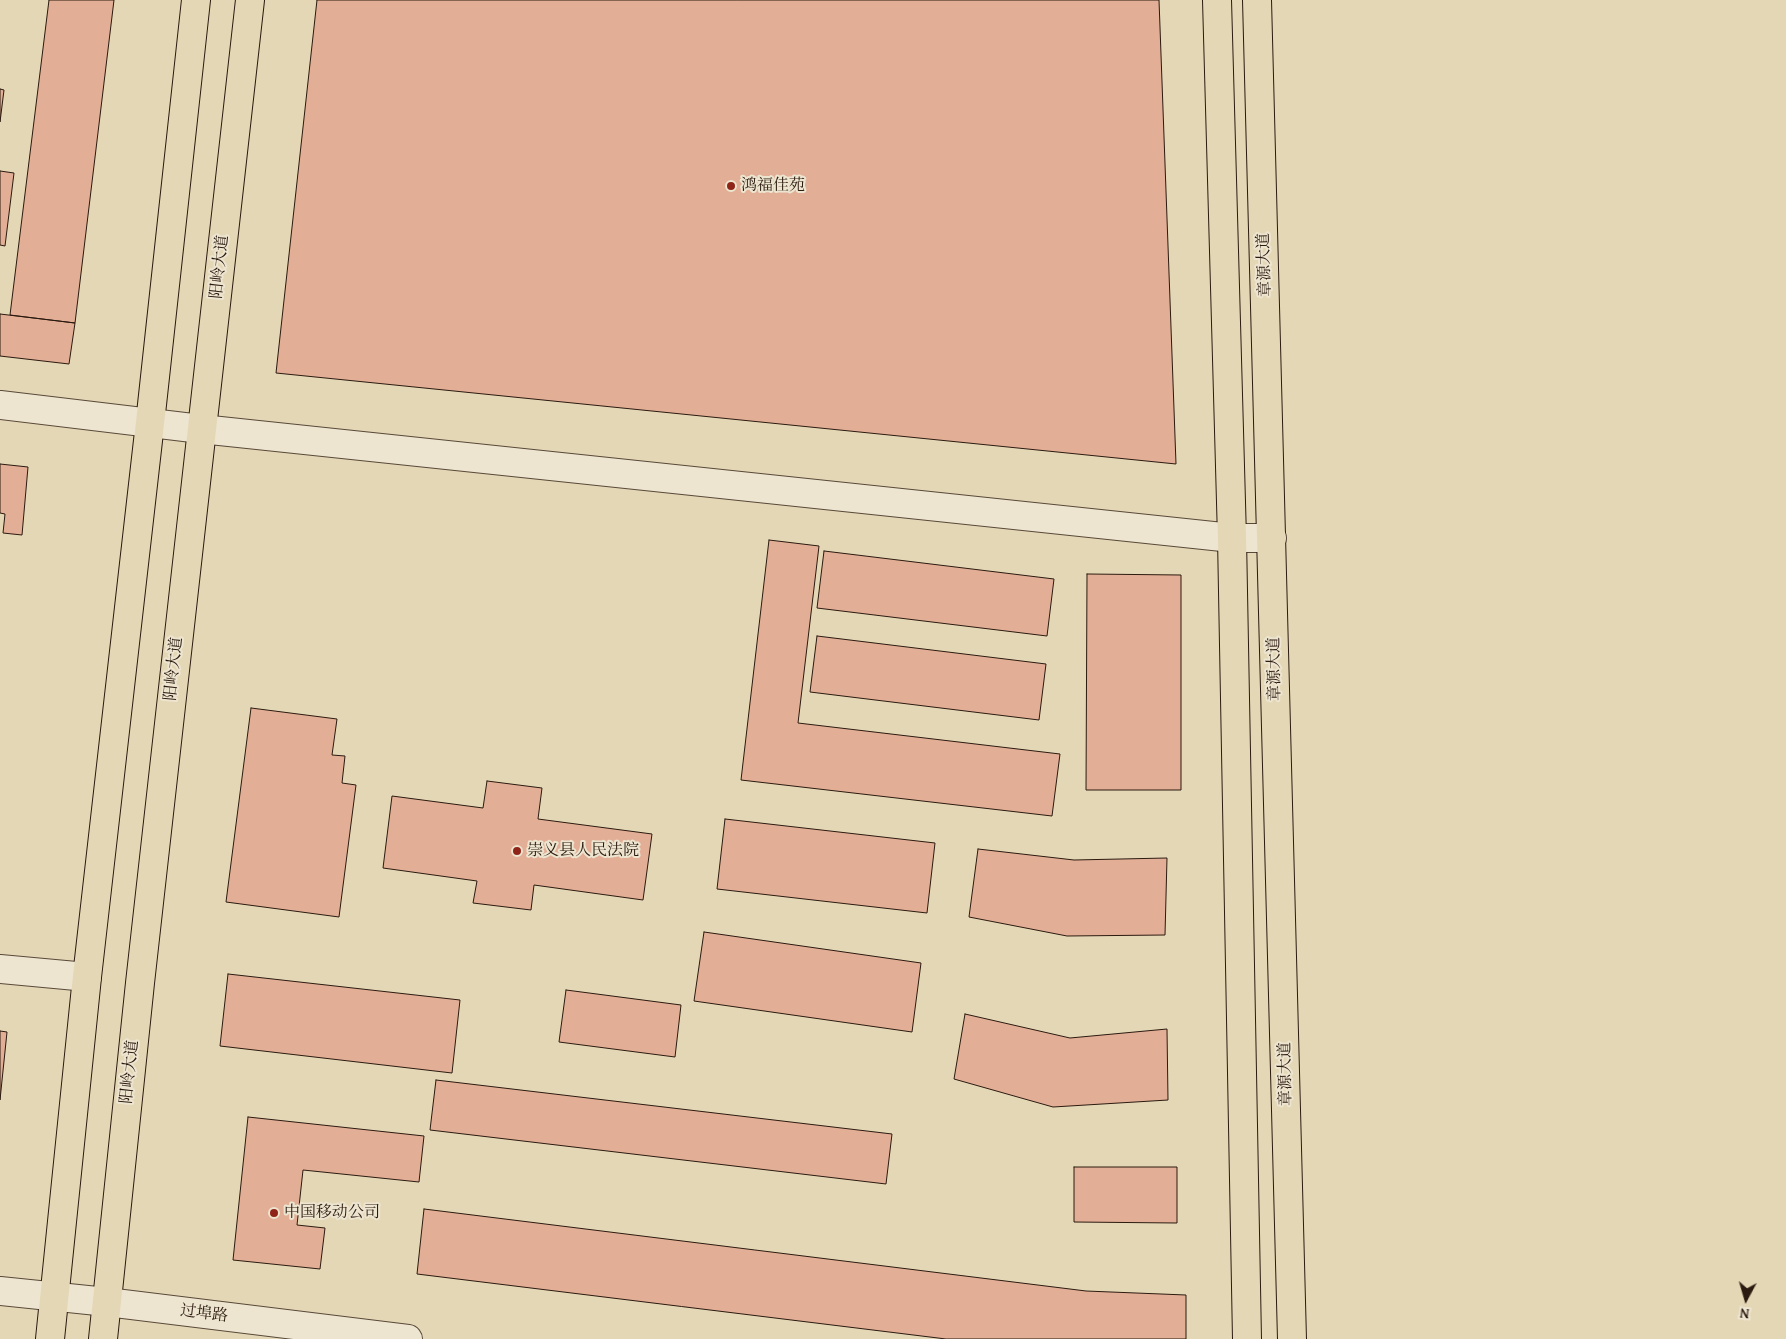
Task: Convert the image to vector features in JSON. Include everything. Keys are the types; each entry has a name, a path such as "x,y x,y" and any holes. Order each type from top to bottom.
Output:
{"main road":[{"path":"50,1339 56,1297 87,977 196,0"},
{"name":"阳岭大道","path":"103,1339 140,983 250,0"},
{"path":"1217,0 1232,538 1248,1339"},
{"name":"章源大道","path":"1257,0 1292,1339"}],"street":[{"path":"0,405 201,429 1232,538 1272,538"},
{"path":"0,969 87,977"},
{"name":"过埠路","path":"0,1290 408,1339"}],"building":[{"path":"49,0 114,0 75,323 10,315"},
{"name":"鸿福佳苑","path":"317,0 1159,0 1176,464 276,373"},
{"path":"0,89 4,90 0,122"},
{"path":"0,171 14,173 5,246 0,245"},
{"path":"0,314 75,323 69,364 0,356"},
{"path":"0,464 28,467 22,535 3,533 5,514 0,513"},
{"path":"769,540 819,546 798,723 1060,754 1052,816 741,780"},
{"path":"824,551 1054,579 1047,636 817,608"},
{"path":"1087,574 1181,575 1181,790 1086,790"},
{"path":"817,636 1046,664 1039,720 810,692"},
{"path":"251,708 337,719 332,755 345,756 342,783 356,785 339,917 226,902"},
{"name":"崇义县人民法院","path":"487,781 542,788 538,819 652,834 643,900 534,885 531,910 473,903 477,881 383,868 392,796 483,808"},
{"path":"725,819 935,843 927,913 717,889"},
{"path":"978,849 1074,860 1167,858 1165,935 1067,936 969,917"},
{"path":"704,932 921,963 912,1032 694,1001"},
{"path":"228,974 460,1000 452,1073 220,1046"},
{"path":"566,990 681,1005 675,1057 559,1042"},
{"path":"965,1014 1070,1038 1167,1029 1168,1100 1053,1107 954,1079"},
{"path":"0,1031 7,1032 0,1100"},
{"path":"436,1080 892,1134 886,1184 430,1130"},
{"path":"248,1117 424,1136 419,1182 303,1170 297,1225 325,1228 320,1269 233,1260"},
{"path":"1074,1167 1177,1167 1177,1223 1074,1222"},
{"path":"424,1209 1086,1291 1186,1295 1186,1339 946,1339 417,1274"}],"place":[{"name":"鸿福佳苑","path":"731,186"},
{"name":"崇义县人民法院","path":"517,851"},
{"name":"中国移动公司","path":"274,1213"}]}
